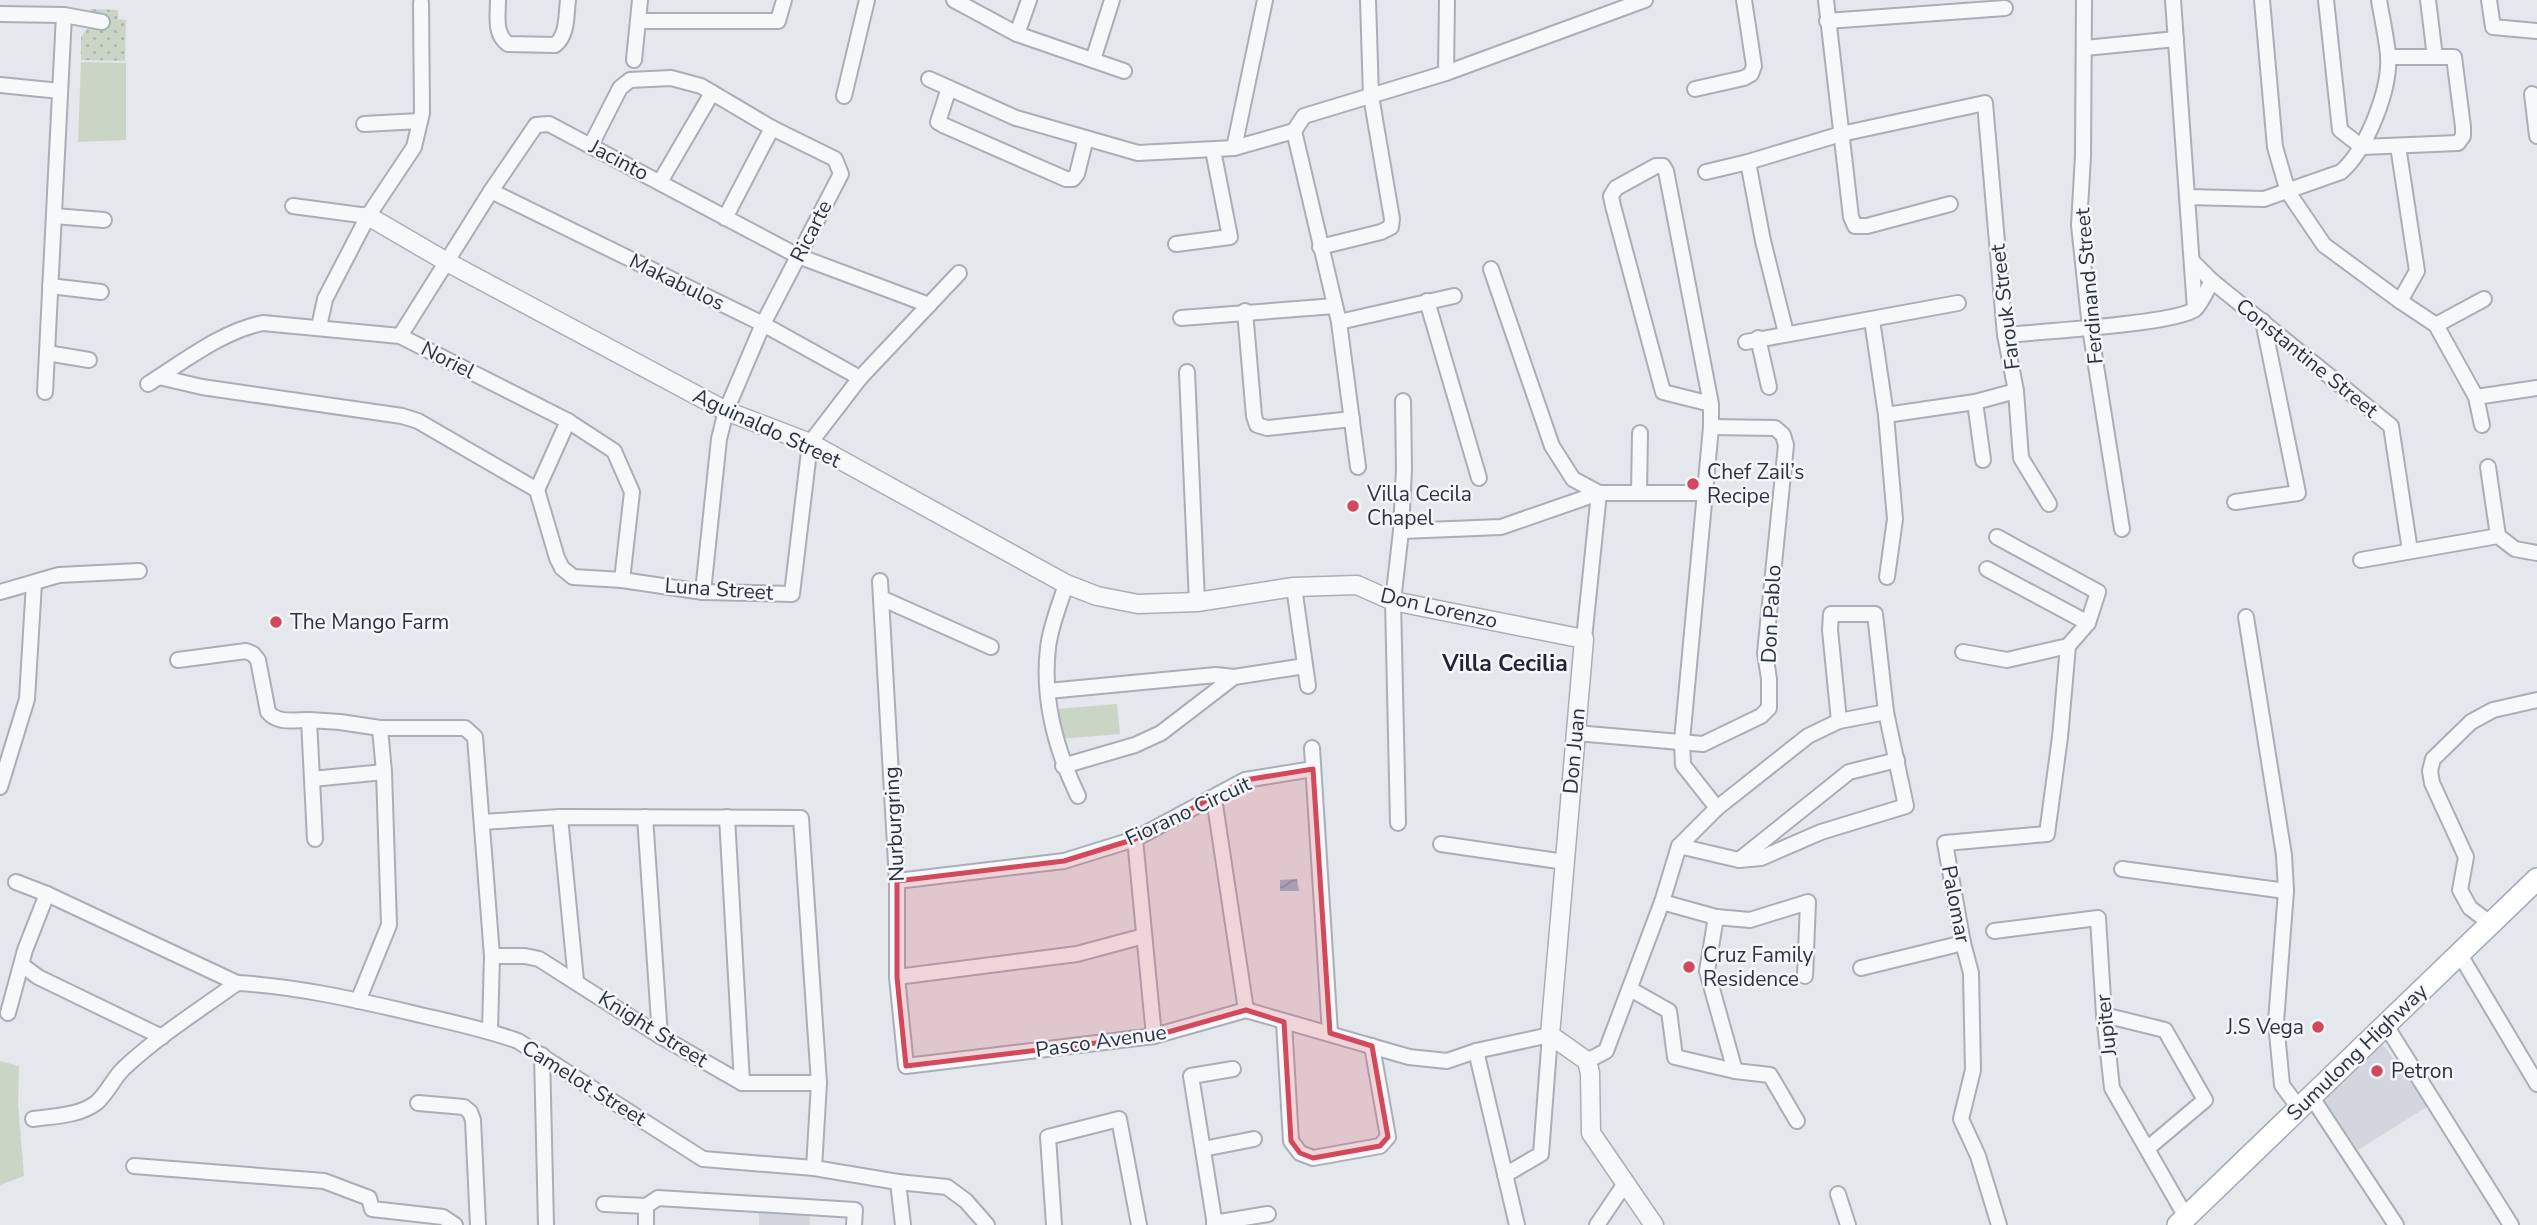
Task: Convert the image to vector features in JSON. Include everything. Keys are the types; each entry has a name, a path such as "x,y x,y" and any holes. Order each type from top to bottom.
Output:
{"main road":[{"name":"Sumulong Highway","path":"2182,1221 2537,879"}],"street":[{"path":"498,0 498,31 508,44 555,45 561,41 564,31 568,0"},
{"path":"634,60 640,0"},
{"path":"640,21 778,21 784,0"},
{"path":"844,96 867,0"},
{"path":"954,0 1017,34 1124,71"},
{"path":"1017,34 1029,0"},
{"path":"1093,60 1112,0"},
{"path":"1234,148 1265,0"},
{"path":"1320,247 1381,232 1391,227 1392,219 1371,96 1368,0"},
{"path":"1446,73 1447,0"},
{"path":"929,79 1016,118 1138,153 1234,148 1294,131 1304,116 1446,73 1645,0"},
{"path":"1695,89 1751,74 1754,66 1744,0"},
{"path":"1826,0 1851,216 1855,226 1867,226 1950,204"},
{"name":"Ferdinand Street","path":"2084,0 2079,225 2090,328 2122,529"},
{"path":"2173,0 2195,309"},
{"path":"2262,0 2275,147 2288,192 2324,245 2400,302 2436,325 2476,397 2482,425"},
{"path":"2326,0 2340,131 2362,147 2458,143 2463,136 2454,57 2388,57"},
{"path":"2188,197 2264,199 2341,172 2351,164 2377,114 2388,57 2379,0"},
{"path":"2428,0 2435,57"},
{"path":"2489,0 2493,27 2537,31"},
{"path":"320,327 325,299 368,216 414,147 420,121 421,4"},
{"path":"1828,21 2005,8"},
{"path":"0,14 64,15 102,22"},
{"path":"45,392 64,15"},
{"path":"2085,48 2176,39"},
{"name":"Ricarte","path":"591,145 620,88 630,80 671,78 701,86 772,128 835,159 841,174 763,324 726,411 719,439 702,592"},
{"path":"0,85 60,91"},
{"path":"950,88 938,122 1066,179 1073,179 1077,174 1086,138"},
{"path":"660,182 712,93"},
{"path":"2532,94 2537,131"},
{"name":"Farouk Street","path":"1841,134 1986,103 2005,335 2016,391 2021,458 2049,504"},
{"path":"363,124 420,121"},
{"name":"Jacinto","path":"400,336 536,125 549,124 798,257 929,305"},
{"path":"725,218 772,128"},
{"path":"1294,131 1339,322 1358,467"},
{"path":"1706,172 1841,134"},
{"path":"2398,146 2417,271 2400,302"},
{"path":"1176,244 1230,237 1213,149"},
{"path":"1748,162 1763,241 1786,334"},
{"path":"1711,404 1663,392 1613,206 1611,196 1616,188 1656,166 1663,166 1666,171 1711,404 1712,427 1682,741 1683,765 1717,808"},
{"name":"Makabulos","path":"491,191 763,324 860,378"},
{"name":"Aguinaldo Street","path":"293,206 368,216 447,262 726,411 810,443 1066,584 1097,596 1138,604 1197,602 1294,587"},
{"path":"54,216 104,220"},
{"name":"Constantine Street","path":"2192,261 2212,281 2392,426 2410,551"},
{"path":"1491,269 1552,446 1573,479 1599,493"},
{"path":"810,443 860,378 959,273"},
{"path":"2005,335 2174,317 2195,309 2212,281"},
{"path":"50,286 101,292"},
{"path":"1339,322 1454,296"},
{"path":"2436,325 2484,299"},
{"path":"1427,302 1479,478"},
{"path":"1769,387 1752,340 1958,303"},
{"path":"1181,318 1335,306"},
{"path":"1245,311 1254,416 1258,425 1267,428 1352,419"},
{"path":"1872,320 1886,415 1895,519 1887,577"},
{"path":"2235,502 2298,493 2263,321"},
{"name":"Noriel","path":"537,491 418,421 402,416 154,380 204,349 263,323 400,336 568,421 614,451 632,492 622,580"},
{"path":"47,353 89,360"},
{"path":"1187,372 1197,602"},
{"path":"2476,397 2537,388"},
{"path":"1886,415 1975,402 2016,391"},
{"path":"1398,823 1393,601 1401,531 1403,401"},
{"path":"1975,402 1983,460"},
{"path":"537,491 568,421"},
{"name":"Don Pablo","path":"1576,733 1703,744 1761,716 1769,708 1765,653 1786,445 1783,435 1775,428 1712,427"},
{"path":"1639,493 1640,433"},
{"name":"Luna Street","path":"537,491 562,568 573,577 622,580 702,592 792,594 810,443"},
{"path":"2488,467 2498,536 2515,550 2537,553"},
{"path":"1401,531 1502,527 1599,493 1704,493"},
{"name":"Don Juan","path":"1550,1035 1599,493"},
{"path":"2361,560 2498,536"},
{"path":"1963,652 2007,660 2068,646 2088,622 2098,592 1997,537"},
{"path":"1987,569 2088,622"},
{"path":"0,592 59,575 139,571"},
{"name":"Nurburgring","path":"880,581 897,881 897,977 906,1066"},
{"path":"0,787 27,699 34,583"},
{"path":"1066,584 1048,647 1048,691 1052,729 1063,766 1078,796"},
{"name":"Don Lorenzo","path":"1294,587 1357,585 1393,601 1584,639"},
{"path":"1294,587 1308,686"},
{"path":"881,598 990,647"},
{"path":"1679,846 1739,860 1761,858 1821,832 1906,806 1886,712 1875,614 1831,614 1830,630 1839,721"},
{"path":"2246,617 2284,855 2286,891 2277,1022 2282,1085 2305,1102 2396,1225"},
{"name":"Palomar","path":"1999,1225 1978,1156 1961,1119 1973,1070 1971,973 1945,843 2047,834 2060,737 2068,646"},
{"path":"178,660 246,651 253,653 258,660 268,712 276,720 340,722 380,728 465,728 475,737 492,956 490,1031"},
{"path":"1048,691 1216,675 1234,677 1305,666"},
{"path":"1063,766 1135,745 1161,733 1234,677"},
{"path":"2490,923 2470,908 2460,890 2466,856 2432,783 2432,759 2471,722 2493,710 2537,700"},
{"path":"1587,1061 1606,1051 1662,902 1679,846 1717,808 1808,736 1839,721 1886,712"},
{"path":"309,720 315,839"},
{"path":"358,1000 389,925 380,728"},
{"path":"1312,748 1330,1033"},
{"path":"1739,860 1849,772 1897,760"},
{"name":"Fiorano Circuit","path":"897,881 1064,861 1135,839 1245,780 1313,769"},
{"path":"312,779 384,772"},
{"path":"1214,798 1246,1010 1409,1057 1447,1061 1476,1051 1550,1035 1587,1061 1590,1073 1591,1133 1654,1225"},
{"path":"482,822 560,817 801,818 820,1083 814,1168"},
{"path":"560,817 576,981"},
{"path":"645,817 660,1036"},
{"path":"727,817 742,1083"},
{"path":"1135,839 1154,1036"},
{"path":"1441,844 1565,862"},
{"path":"2122,869 2286,891"},
{"name":"Camelot Street","path":"16,882 237,983 358,1000 490,1031 518,1041 703,1159 814,1168 947,1187 967,1201 987,1225"},
{"path":"8,1013 47,894"},
{"path":"1662,902 1716,917 1750,920 1808,902 1805,976"},
{"path":"1716,917 1707,971 1735,1071"},
{"name":"Jupiter","path":"1994,932 2098,918 2112,1088 2148,1148 2182,1221"},
{"path":"897,977 1077,954 1144,936"},
{"path":"1861,968 1963,943"},
{"path":"2459,953 2537,1084"},
{"name":"Knight Street","path":"492,956 539,959 660,1036 742,1083 820,1083"},
{"path":"22,965 38,977 162,1037"},
{"path":"33,1119 81,1111 96,1102 121,1071 162,1037 237,983"},
{"path":"1630,989 1669,1011 1675,1057 1735,1071 1770,1075 1797,1121"},
{"name":"Pasco Avenue","path":"906,1066 1154,1036 1246,1010"},
{"path":"2104,1014 2165,1030 2205,1100 2148,1148"},
{"path":"1284,1022 1292,1141 1300,1153 1313,1158 1380,1146 1388,1137 1372,1045"},
{"path":"2385,1024 2511,1225"},
{"path":"1505,1175 1541,1154 1550,1035"},
{"path":"1476,1051 1517,1225"},
{"path":"542,1055 547,1225"},
{"path":"1233,1069 1191,1076 1215,1224 1268,1214"},
{"path":"418,1104 464,1107 470,1112 473,1120 478,1225"},
{"path":"1054,1225 1048,1137 1119,1119 1139,1225"},
{"path":"1203,1149 1254,1139"},
{"path":"134,1166 324,1181 369,1198 372,1209 443,1216 455,1225"},
{"path":"898,1182 903,1225"},
{"path":"1597,1225 1626,1182"},
{"path":"1838,1194 1848,1225"},
{"path":"604,1204 646,1206 659,1198 855,1210 854,1225"},
{"path":"646,1206 646,1225"}],"highlighted area":[{"path":"1313,769 1330,1033 1372,1046 1388,1137 1380,1146 1313,1158 1300,1153 1291,1141 1284,1022 1246,1010 1154,1036 906,1066 897,977 897,881 1064,861 1135,839 1245,780"}],"shaded area":[{"name":"Petron","path":"2382,1043 2428,1106 2358,1150 2322,1098"},
{"path":"759,1207 810,1211 810,1225 759,1225"}],"green space":[{"path":"90,9 118,10 118,19 126,20 125,61 81,60 81,37 91,24"},
{"path":"81,62 126,63 126,140 78,142"},
{"path":"1117,704 1120,734 1060,739 1057,709"},
{"path":"0,1061 19,1066 18,1104 24,1176 0,1185"}],"water":[{"path":"1297,879 1299,891 1280,891 1280,880"}],"place":[{"name":"Chef Zail’s Recipe","path":"1693,484"},
{"name":"Villa Cecila Chapel","path":"1353,506"},
{"name":"The Mango Farm","path":"276,622"},
{"name":"Cruz Family Residence","path":"1689,967"},
{"name":"J.S Vega","path":"2318,1027"},
{"name":"Petron","path":"2377,1071"}],"district":[{"name":"Villa Cecilia","path":"1505,663"}]}
